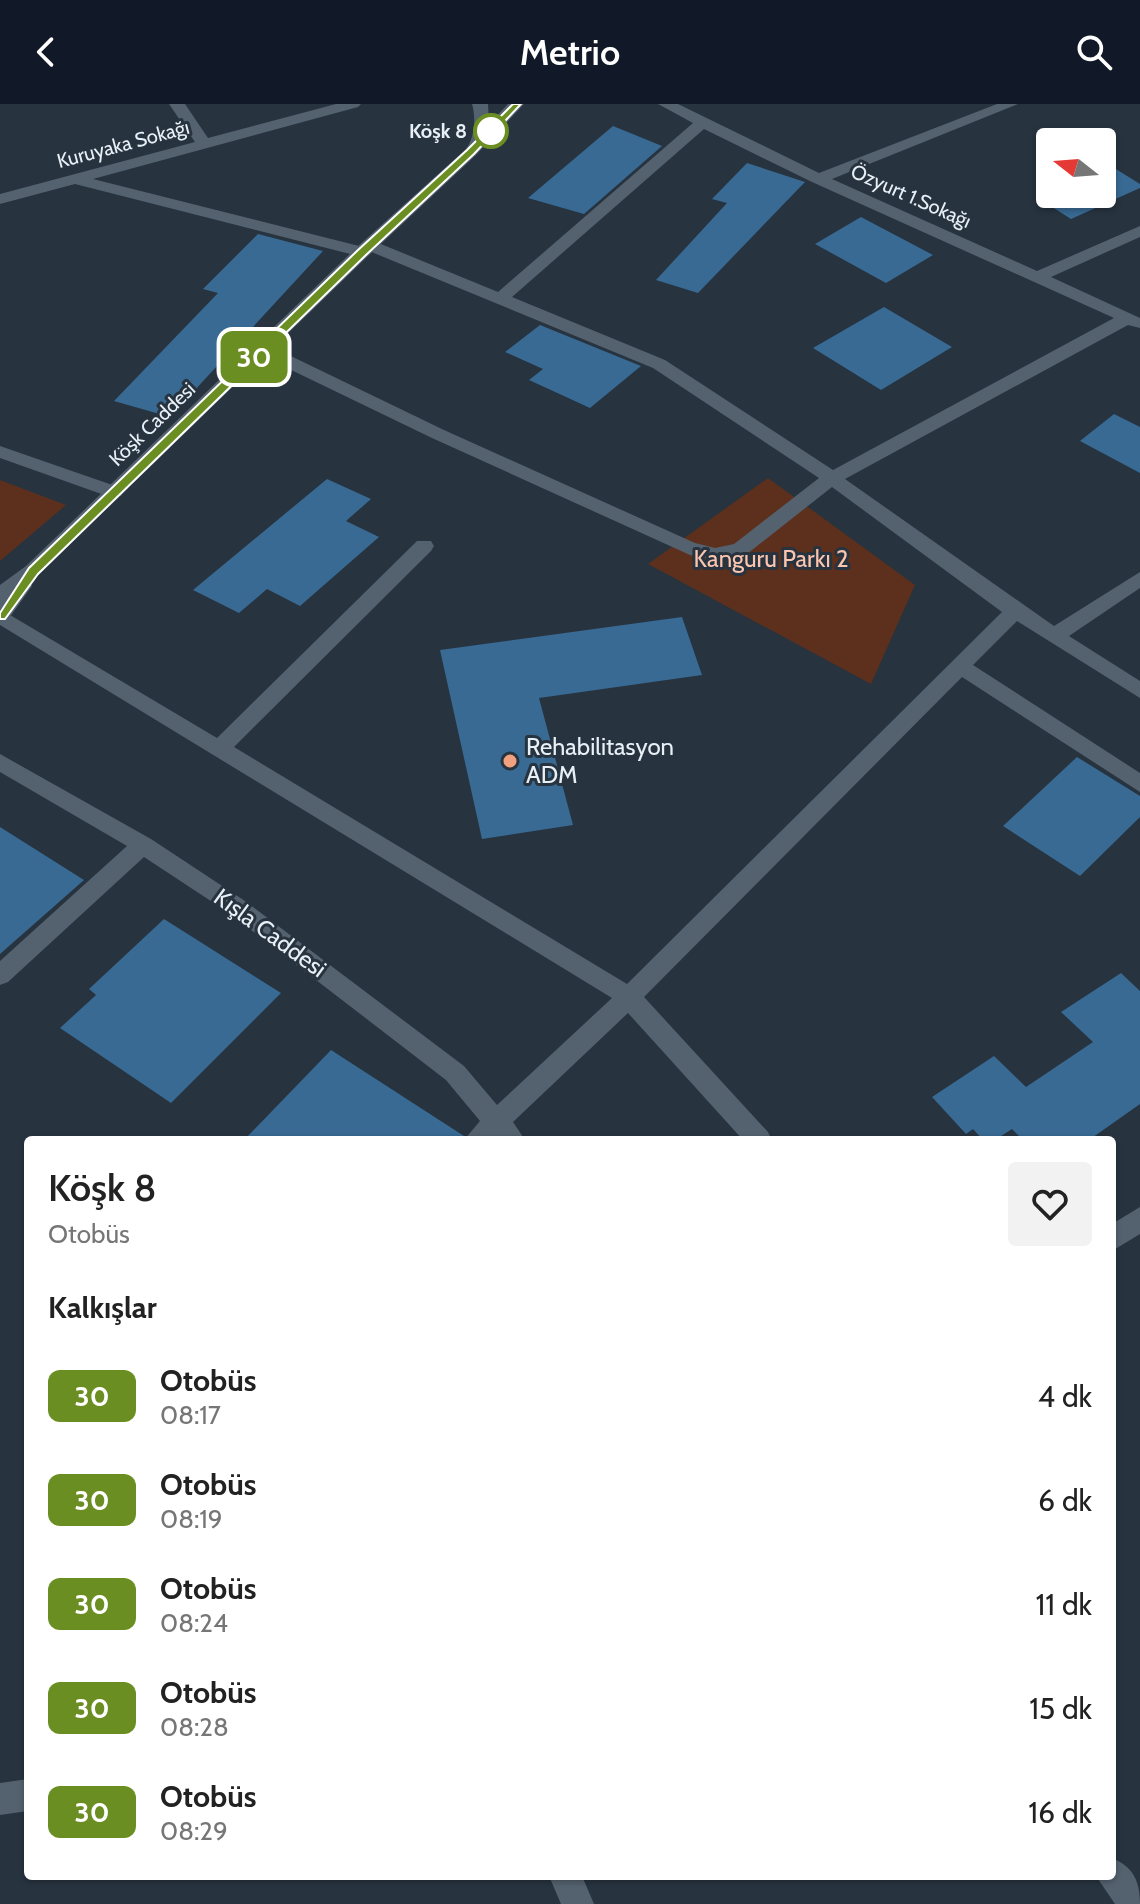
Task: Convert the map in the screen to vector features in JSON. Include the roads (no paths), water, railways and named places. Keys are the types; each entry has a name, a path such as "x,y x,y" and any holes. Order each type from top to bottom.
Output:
{"street":[{"path":"177,104 203,143"},
{"name":"Kuruyaka Sokağı","path":"0,199 354,104"},
{"path":"478,145 483,114 480,104"},
{"name":"Köşk Caddesi","path":"33,571 478,145 516,104"},
{"name":"Özyurt 1.Sokağı","path":"666,104 818,179 1134,321"},
{"path":"962,104 980,116"},
{"path":"818,179 1010,104"},
{"path":"500,299 702,123"},
{"path":"73,179 366,249 500,299 659,364 832,478 1015,611 1140,691"},
{"path":"1038,277 1140,231"},
{"path":"262,349 438,434 702,552 715,554 740,549 832,478 1134,321"},
{"path":"0,452 114,492"},
{"path":"219,749 424,546"},
{"path":"0,595 33,571"},
{"path":"33,571 0,616 629,997 755,1136"},
{"path":"1054,636 1140,579"},
{"path":"481,1136 629,997 1015,611"},
{"path":"960,666 1140,784"},
{"name":"Kışla Caddesi","path":"0,762 143,845 237,907 455,1073 509,1136"},
{"path":"0,975 143,845"},
{"path":"1116,1236 1140,1219"},
{"path":"0,1799 24,1796"},
{"path":"1116,1879 1136,1904"},
{"path":"567,1880 578,1904"}],"place":[{"name":"Köşk 8","path":"491,131"},
{"name":"Rehabilitasyon ADM","path":"510,761"}],"park label":[{"name":"Kanguru Parkı 2","path":"771,559"}]}
